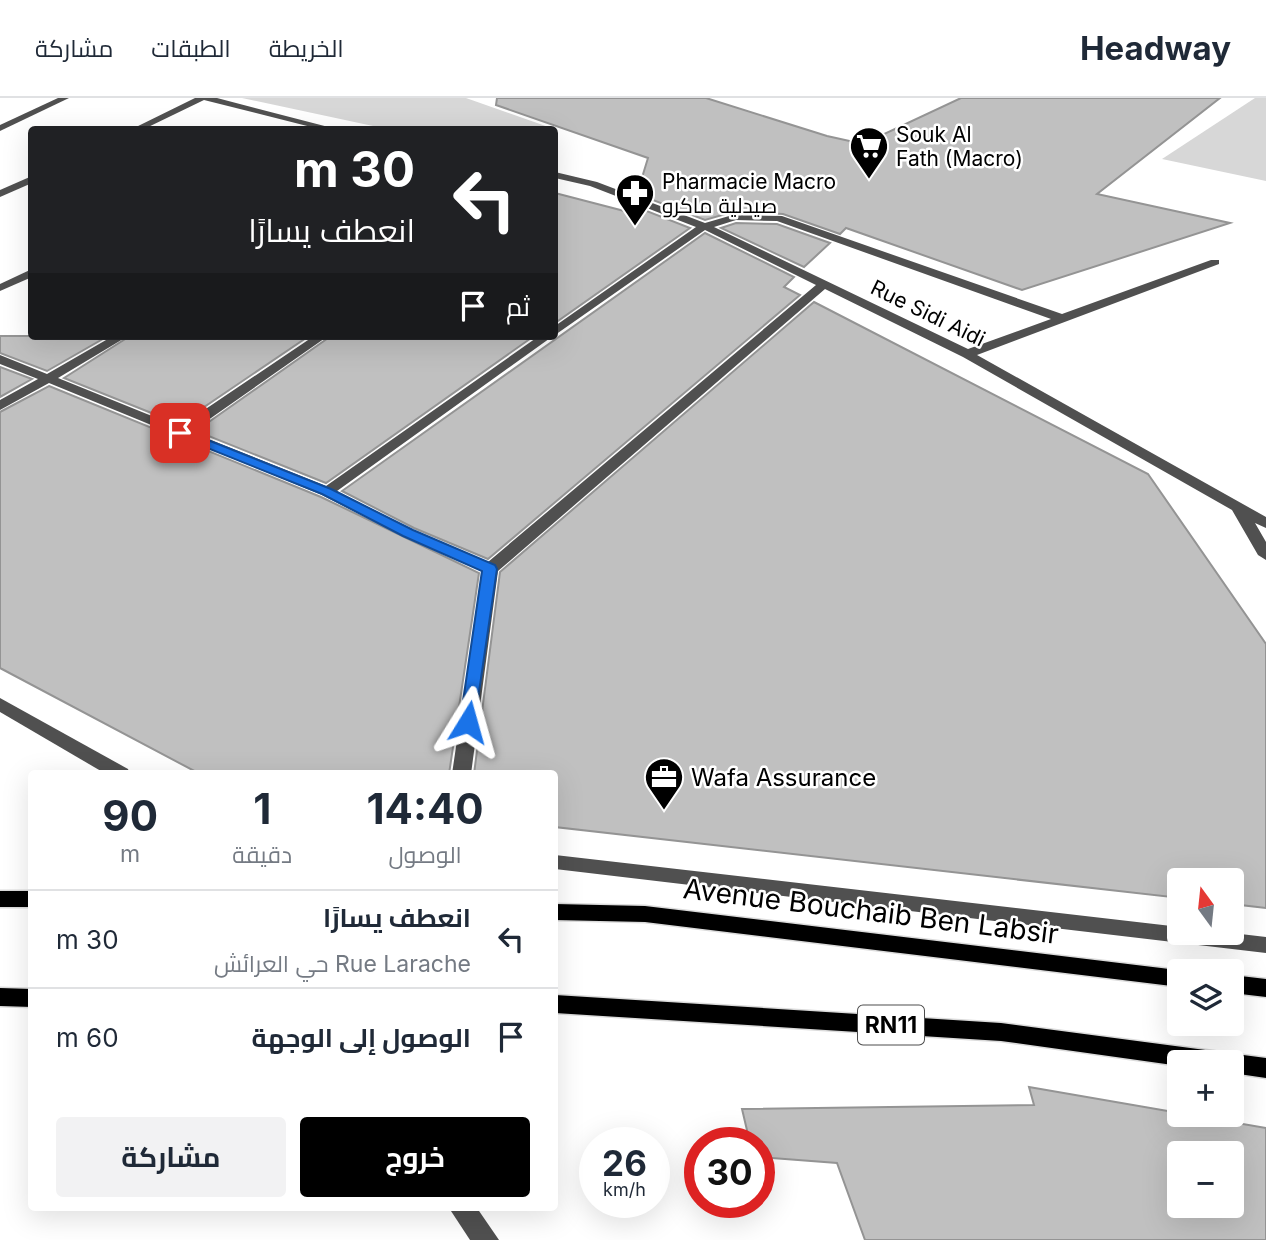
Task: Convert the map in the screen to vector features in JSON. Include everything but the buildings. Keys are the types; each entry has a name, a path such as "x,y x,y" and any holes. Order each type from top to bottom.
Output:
{"main road":[{"path":"0,899 28,899"},
{"name":"Avenue Bouchaib Ben Labsir","path":"558,912 645,914 1167,976"},
{"path":"1244,985 1266,988"},
{"path":"0,997 28,998"},
{"name":"RN11","path":"558,1004 1001,1032 1167,1054"},
{"path":"1244,1065 1266,1068"}],"street":[{"path":"0,128 65,98"},
{"path":"143,126 204,98 306,126"},
{"name":"Rue Sidi Aidi","path":"558,176 593,184 704,226 967,354 1266,523"},
{"path":"0,194 28,181"},
{"path":"558,329 704,226 736,217 778,218 1061,318"},
{"path":"967,354 1215,262"},
{"path":"0,288 28,274"},
{"path":"462,770 490,569 822,285"},
{"path":"0,406 115,340"},
{"path":"180,433 316,340"},
{"path":"327,492 541,340"},
{"path":"0,359 327,492 408,533 490,569"},
{"path":"1238,509 1266,555"},
{"path":"0,704 114,770"},
{"path":"558,862 1266,945"},
{"path":"464,1211 486,1240"}],"shaded area":[{"path":"242,98 466,98 545,126 373,126"},
{"path":"1255,98 1266,98 1266,181 1162,159"}],"place":[{"name":"Souk Al Fath (Macro)","path":"869,180"},
{"name":"Pharmacie Macro صيدلية ماكرو","path":"635,227"},
{"name":"Wafa Assurance","path":"664,811"}],"route":[{"path":"180,433 327,492 408,533 490,569 468,722"}]}
